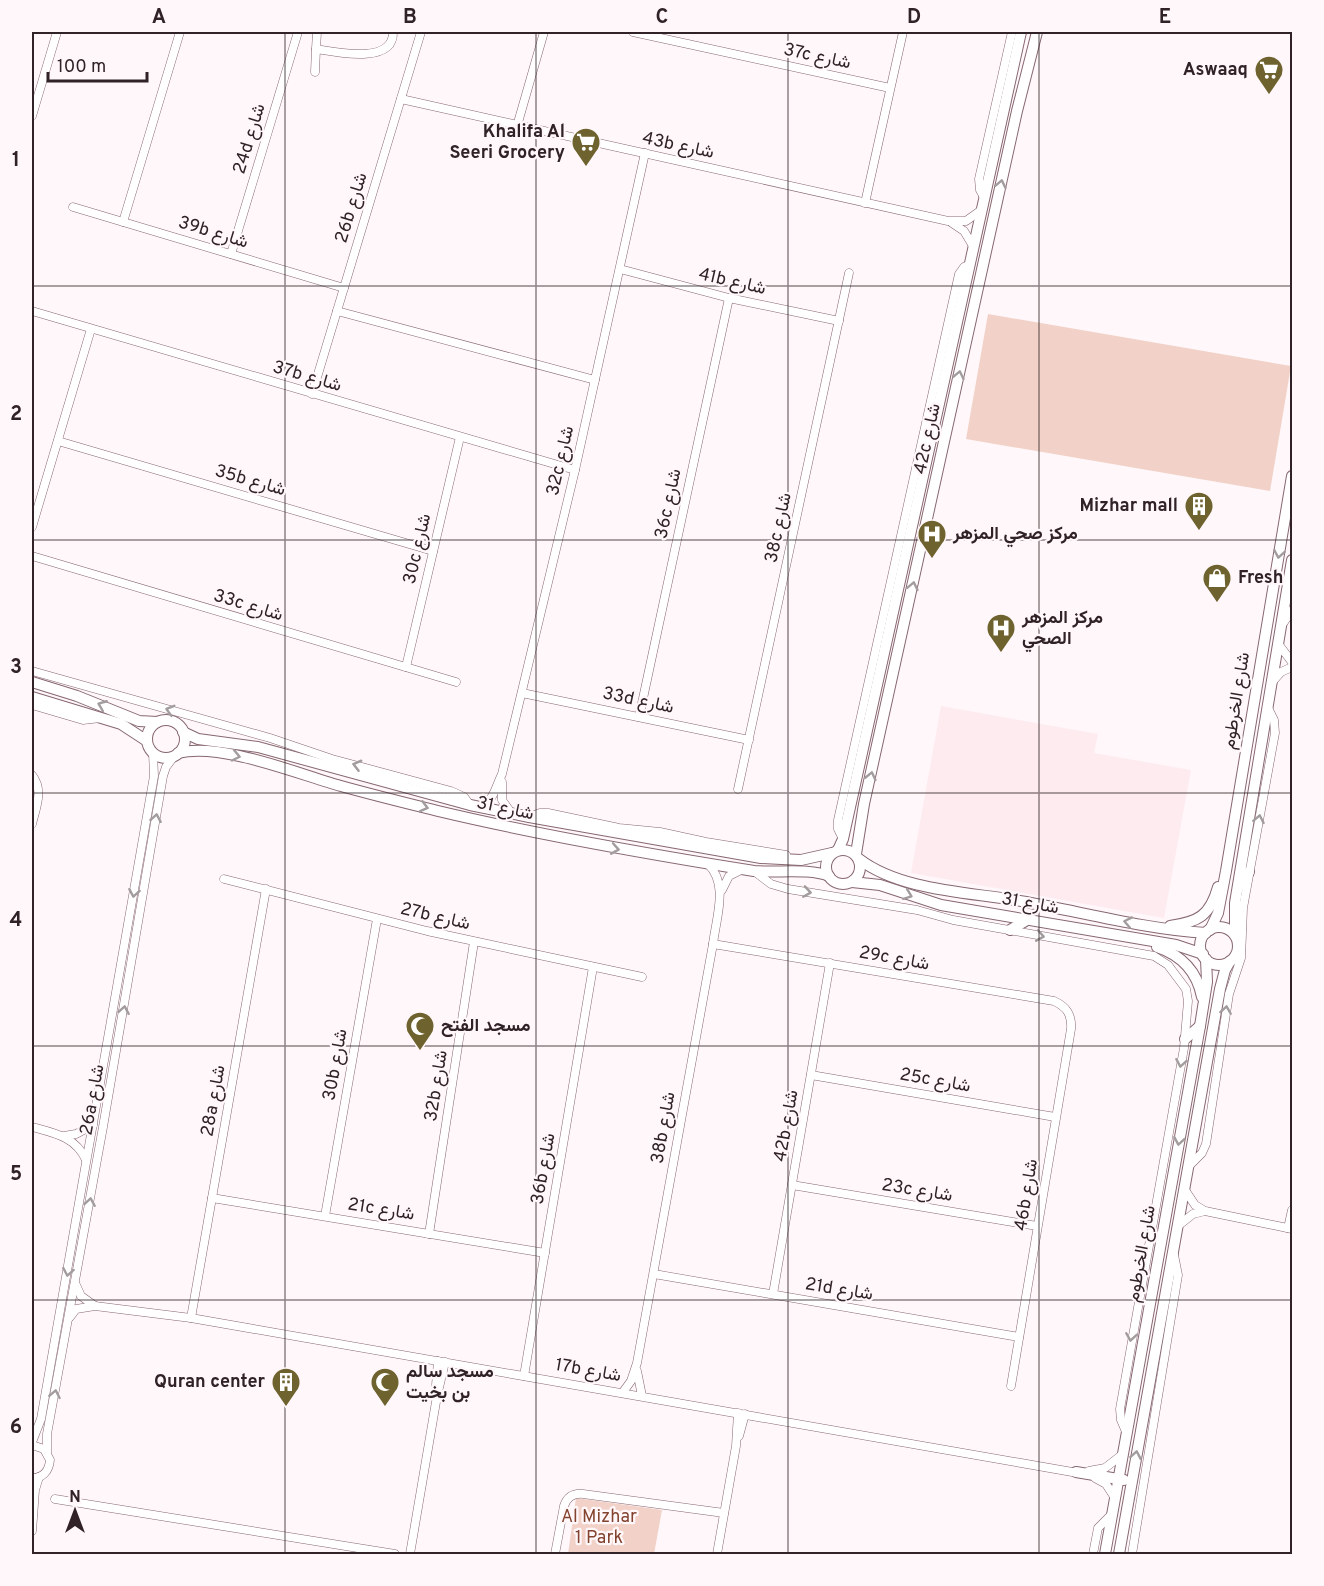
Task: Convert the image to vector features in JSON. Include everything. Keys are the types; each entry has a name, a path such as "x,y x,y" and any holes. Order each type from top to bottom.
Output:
{"street":[{"path":"32,116 57,32"},
{"path":"123,222 180,32"},
{"name":"24d شارع","path":"231,254 298,32"},
{"path":"315,72 317,32"},
{"path":"316,49 345,55 377,51 388,47 394,35 393,32"},
{"name":"26b شارع","path":"312,393 421,32"},
{"path":"517,126 544,32"},
{"name":"37c شارع","path":"633,32 890,88"},
{"path":"865,203 903,32"},
{"path":"984,197 979,186 979,178 1012,32"},
{"name":"42c شارع","path":"835,852 843,839 1021,32"},
{"name":"42c شارع","path":"858,857 864,804 1017,111 1037,32"},
{"name":"43b شارع","path":"400,99 948,221 966,221 980,212"},
{"name":"32c شارع","path":"475,806 490,800 502,774 575,470 645,153"},
{"name":"39b شارع","path":"73,207 344,288"},
{"name":"43b شارع","path":"948,221 964,231 973,246"},
{"path":"843,839 838,829 838,820 959,274 964,267 969,265"},
{"name":"41b شارع","path":"620,269 729,298 839,321"},
{"name":"38c شارع","path":"738,789 849,273"},
{"name":"36c شارع","path":"639,717 729,298"},
{"name":"37b شارع","path":"32,311 575,470"},
{"path":"337,311 595,381"},
{"path":"32,526 91,329"},
{"name":"30c شارع","path":"406,668 460,437"},
{"name":"35b شارع","path":"58,441 433,551"},
{"name":"شارع الخرطوم","path":"1208,931 1218,913 1226,871 1293,476"},
{"name":"33c شارع","path":"32,556 456,682"},
{"name":"شارع الخرطوم","path":"1235,935 1234,913 1237,889 1293,560"},
{"path":"1281,626 1293,610"},
{"path":"1279,645 1293,662"},
{"path":"1273,681 1281,672 1293,667"},
{"path":"32,671 282,741 332,759 451,791 464,797 475,806"},
{"path":"32,682 77,696 139,721 170,720 178,724 183,732 183,745 176,754 161,757 153,753 147,741 128,728 100,717 32,697"},
{"name":"33d شارع","path":"522,693 749,740"},
{"path":"32,705 84,720 100,717"},
{"path":"1189,1166 1202,1153 1206,1144 1229,994 1241,958 1243,908 1275,733 1274,720 1267,705"},
{"path":"147,741 148,732 157,722"},
{"name":"شارع 31","path":"183,732 198,740 258,747 475,806 529,818 771,859 801,860 835,852"},
{"name":"شارع 31","path":"176,754 195,750 244,757 438,811 573,841 750,870 783,873 813,872 829,876"},
{"name":"26a شارع","path":"32,1443 41,1419 87,1161 154,776 153,753"},
{"name":"26a شارع","path":"35,1478 48,1468 50,1460 46,1452 47,1434 70,1317 164,776 166,767 176,754"},
{"name":"32c شارع","path":"502,774 502,800 512,814"},
{"path":"32,824 39,795 39,788 33,776"},
{"path":"851,800 857,805 864,804"},
{"path":"844,849 858,857 860,872 852,882 839,884 829,876 826,864 835,852 844,849"},
{"name":"شارع 31","path":"858,857 872,869 927,886 1157,927 1208,931"},
{"name":"38b شارع","path":"623,1392 631,1381 637,1364 712,944 719,897 718,878 708,864"},
{"path":"750,870 771,884 784,888 917,910 945,919 1154,956 1162,960 1182,982 1187,993 1185,1039 1119,1409 1128,1436"},
{"name":"38b شارع","path":"719,897 729,876 737,871 750,870"},
{"path":"1157,927 1186,924 1201,918 1210,908 1219,881 1226,871"},
{"path":"1237,889 1249,872"},
{"name":"27b شارع","path":"224,879 474,942 642,977"},
{"name":"شارع 31","path":"852,882 880,885 927,902 1189,948 1204,956"},
{"name":"28a شارع","path":"191,1318 266,889"},
{"name":"30b شارع","path":"325,1216 377,919"},
{"path":"1010,930 1027,920"},
{"path":"1223,928 1235,935 1238,946 1230,962 1217,964 1204,956 1201,943 1208,931 1223,928"},
{"path":"1134,939 1164,949 1182,960 1195,977 1203,1005"},
{"name":"32b شارع","path":"429,1233 474,942"},
{"name":"29c شارع","path":"712,944 1046,1000 1062,1005 1068,1010"},
{"name":"شارع الخرطوم","path":"1105,1554 1200,1026 1207,982 1204,956"},
{"name":"شارع الخرطوم","path":"1117,1554 1174,1255 1220,989 1230,962"},
{"name":"42b شارع","path":"773,1294 830,963"},
{"name":"36b شارع","path":"524,1376 593,967"},
{"name":"46b شارع","path":"1011,1386 1071,1029 1071,1016 1068,1010"},
{"path":"1185,1039 1200,1026"},
{"name":"25c شارع","path":"810,1075 1055,1117"},
{"path":"64,1136 76,1134 93,1125"},
{"path":"32,1127 64,1136 78,1146 87,1161"},
{"name":"23c شارع","path":"792,1185 1037,1226"},
{"path":"1185,1190 1195,1205 1205,1211 1290,1228 1293,1210"},
{"name":"21c شارع","path":"212,1198 545,1253"},
{"path":"1179,1225 1188,1217 1205,1211"},
{"path":"1132,1554 1178,1275 1174,1255"},
{"name":"21d شارع","path":"654,1274 1019,1337"},
{"path":"75,1284 81,1296 94,1305"},
{"path":"70,1317 76,1309 94,1305"},
{"name":"17b شارع","path":"94,1305 191,1318 1076,1472 1101,1481 1115,1498"},
{"path":"410,1554 442,1362"},
{"name":"38b شارع","path":"637,1364 637,1380 642,1396"},
{"path":"717,1554 741,1414"},
{"path":"32,1443 46,1452"},
{"name":"17b شارع","path":"1076,1472 1105,1468 1124,1452"},
{"path":"1076,1472 1124,1480 1117,1554"},
{"path":"32,1531 35,1478"},
{"path":"555,1554 564,1506 569,1497 573,1495 583,1494 724,1516"},
{"path":"55,1498 395,1554"},
{"path":"1093,1554 1098,1528 1112,1514"}],"shaded area":[{"path":"941,706 1098,734 1094,753 1191,770 1164,918 911,873"}],"green space":[{"path":"988,314 1291,366 1270,491 966,439"},
{"name":"Al Mizhar 1 Park","path":"576,1498 662,1510 654,1554 568,1554"}],"place":[{"name":"Aswaaq","path":"1269,96"},
{"name":"Khalifa Al Seeri Grocery","path":"586,168"},
{"name":"Mizhar mall","path":"1199,532"},
{"name":"مركز صحي المزهر","path":"932,560"},
{"name":"Fresh","path":"1217,604"},
{"name":"مركز المزهر الصحي","path":"1001,654"},
{"name":"مسجد الفتح","path":"420,1052"},
{"name":"Quran center","path":"286,1408"},
{"name":"مسجد سالم بن بخيت","path":"385,1408"}]}
